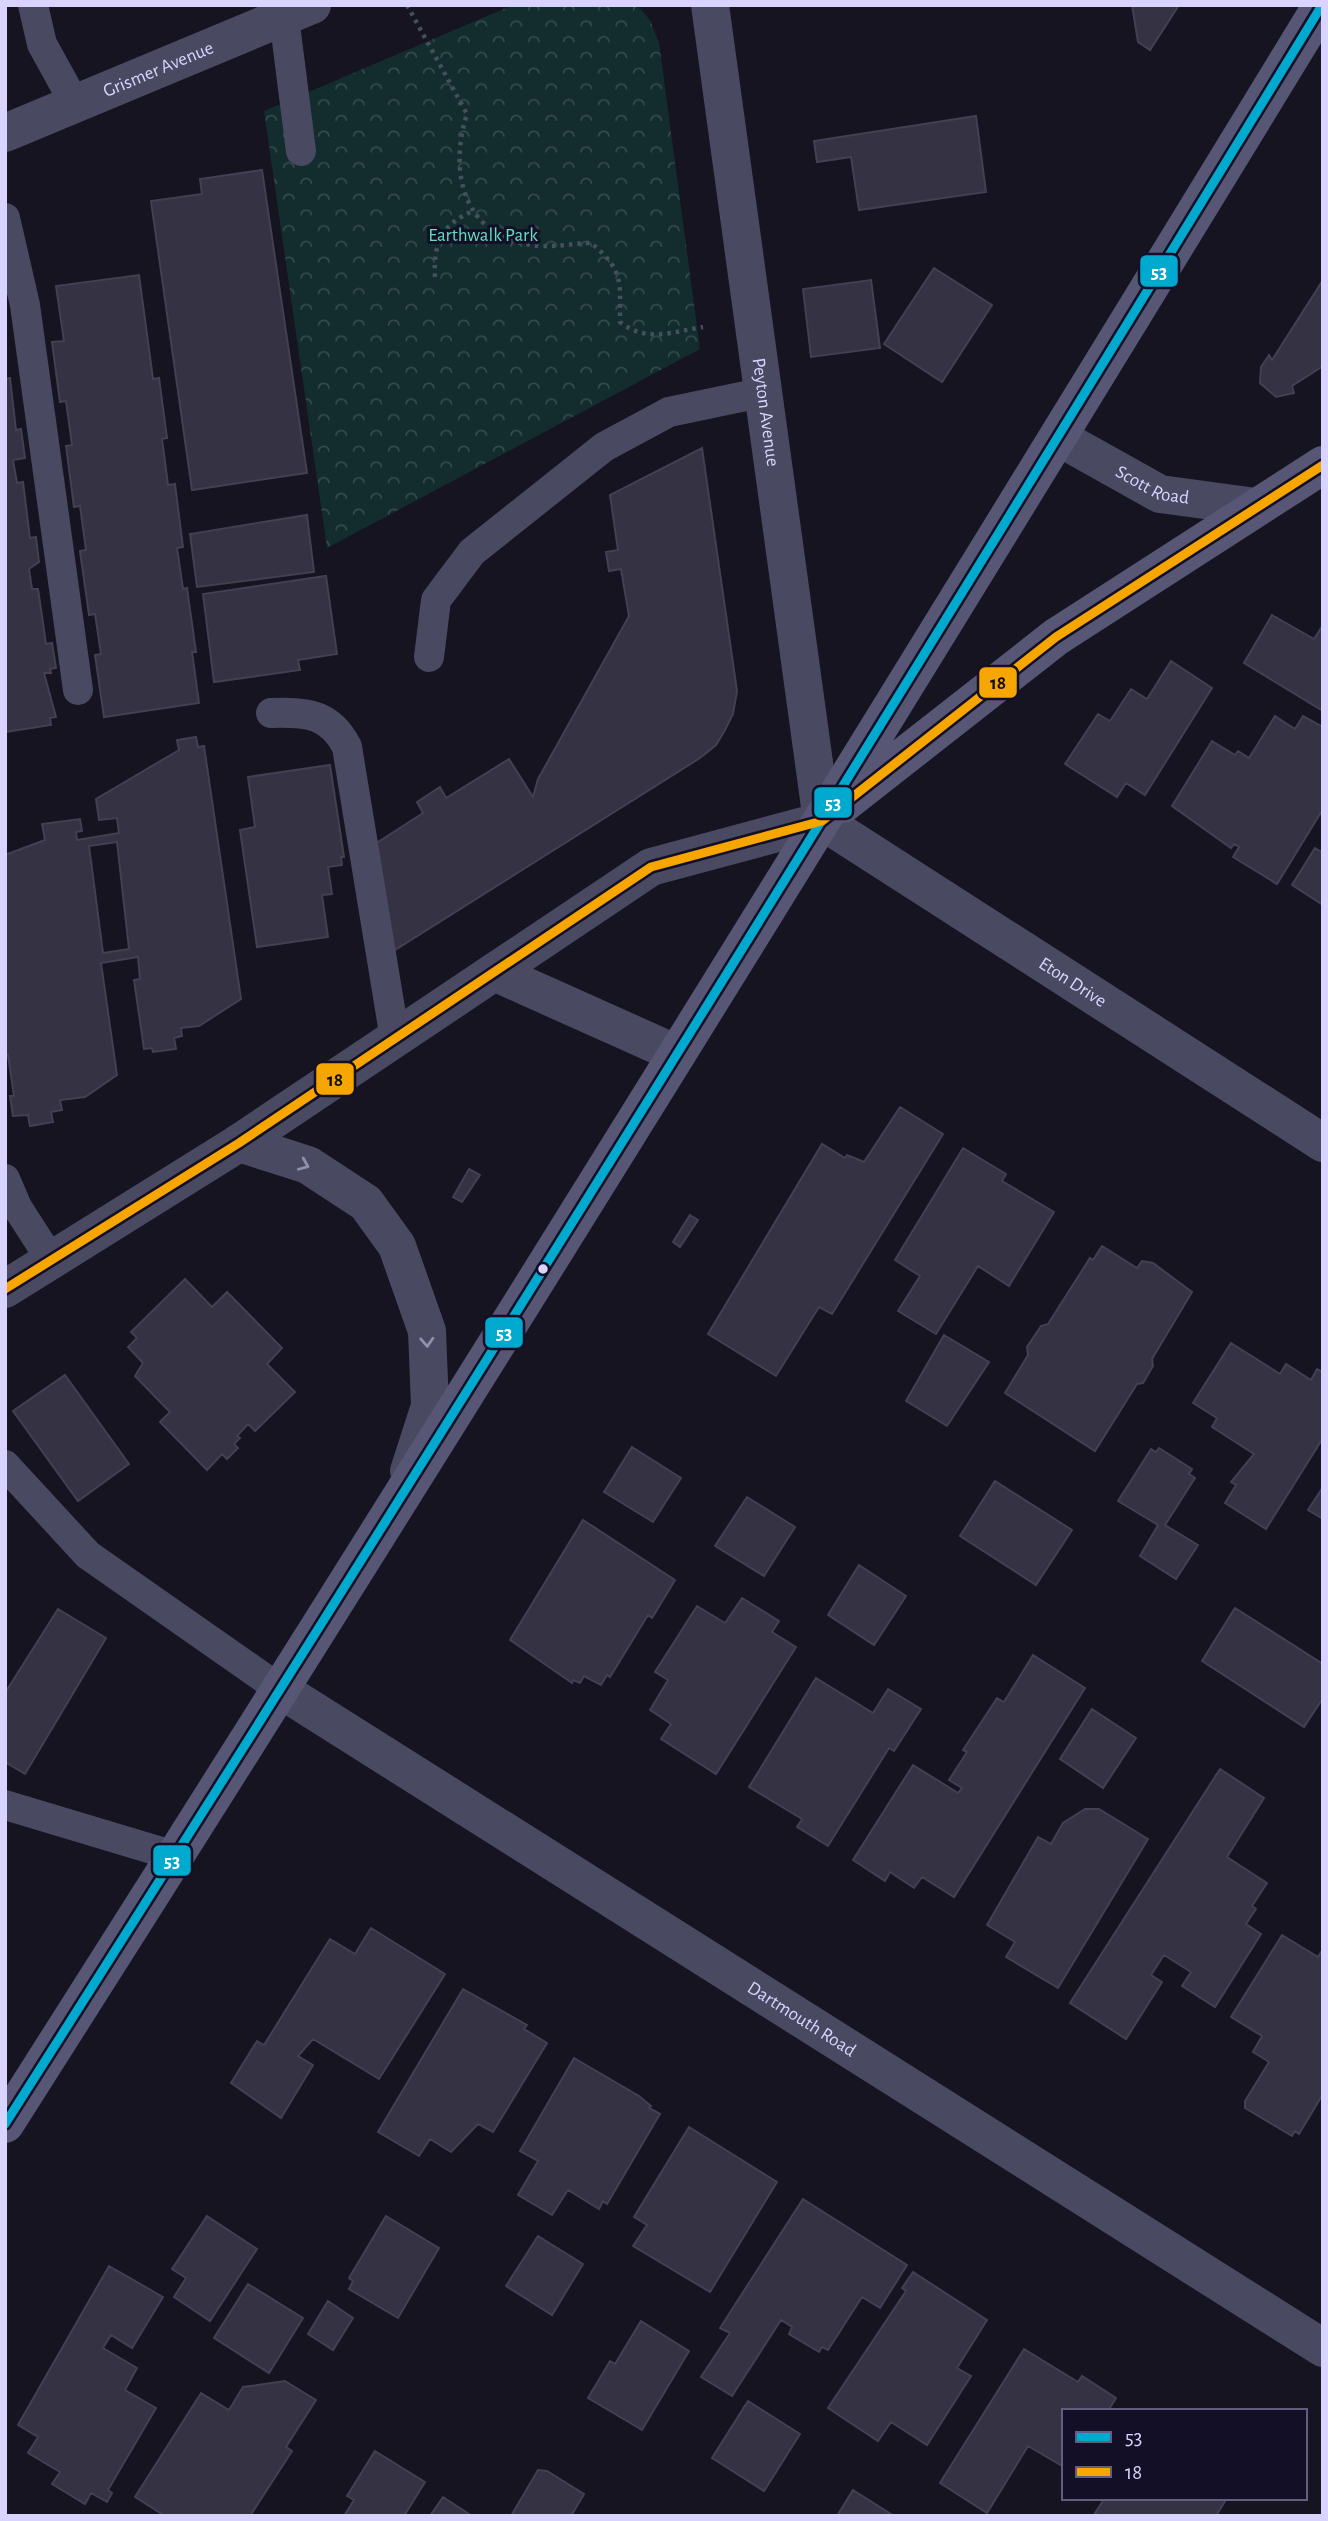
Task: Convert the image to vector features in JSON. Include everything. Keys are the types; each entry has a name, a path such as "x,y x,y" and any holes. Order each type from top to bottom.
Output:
{"main road":[{"path":"5,2124 281,1690 822,821 1322,5"},
{"path":"822,821 1056,637 1323,465"}],"street":[{"name":"Peyton Avenue","path":"710,5 822,821"},
{"name":"Grismer Avenue","path":"5,133 298,11"},
{"name":"Scott Road","path":"1058,437 1160,494 1256,507"},
{"path":"5,1289 239,1143 651,867 822,821"},
{"name":"Eton Drive","path":"822,821 1323,1143"},
{"path":"494,972 677,1054"},
{"path":"239,1143 308,1165 366,1203 397,1246 427,1331 430,1406 402,1496"},
{"name":"Dartmouth Road","path":"281,1690 1323,2348"}],"lane":[{"path":"33,5 42,44 75,104"},
{"path":"298,11 301,150"},
{"path":"5,218 25,305 78,690"},
{"path":"429,657 436,600 472,552 604,447 669,412 765,392"},
{"path":"271,713 309,714 325,721 338,730 347,747 395,1038"},
{"path":"5,1179 17,1207 51,1260"},
{"path":"5,1465 88,1555 281,1690"},
{"path":"5,1805 175,1856"}],"path":[{"path":"407,5 467,114 457,143 460,185 473,211 488,226 512,240 542,246 591,243 611,260 620,280 620,322 634,333 648,335 755,318"},
{"path":"435,277 436,247 442,230 456,218 473,211"}],"green space":[{"name":"Earthwalk Park","path":"513,5 637,5 650,20 659,43 700,349 327,548 264,111"}],"building":[{"path":"1132,5 1179,5 1150,50 1138,42"},
{"path":"976,116 986,192 859,210 851,157 817,162 814,141"},
{"path":"262,170 307,473 192,490 151,201 202,194 200,179"},
{"path":"934,268 992,305 942,382 884,344"},
{"path":"139,275 153,379 159,378 167,438 162,439 168,485 175,484 183,547 177,548 183,589 187,588 196,652 192,652 199,703 104,717 95,655 101,654 95,614 89,615 80,551 86,550 80,506 74,507 66,446 72,445 66,401 60,402 52,342 64,341 56,286"},
{"path":"871,280 880,348 811,357 803,289"},
{"path":"1323,280 1323,366 1292,386 1294,393 1276,397 1260,383 1261,367 1269,355 1272,360"},
{"path":"10,378 16,430 21,429 25,458 13,460 17,483 23,482 30,538 36,537 39,562 29,569 32,589 38,589 46,644 52,643 56,668 50,669 51,673 44,673 56,717 50,718 51,725 5,732 5,379"},
{"path":"702,448 737,691 733,714 716,745 700,758 387,955 372,846 423,813 417,802 440,787 446,798 509,759 533,797 538,779 629,616 621,569 609,571 606,552 618,550 610,495"},
{"path":"307,515 314,572 197,587 190,534"},
{"path":"326,576 337,654 298,660 300,670 214,682 203,594"},
{"path":"1272,615 1314,639 1323,625 1323,711 1244,663"},
{"path":"1171,661 1212,688 1145,795 1126,783 1117,797 1065,764 1098,714 1110,721 1131,689 1147,699"},
{"path":"1275,716 1295,729 1303,716 1323,727 1323,809 1277,884 1233,857 1239,847 1234,844 1231,848 1172,806 1212,741 1235,755 1238,751 1249,758"},
{"path":"196,737 198,747 204,746 241,999 199,1026 181,1028 182,1036 174,1038 176,1049 153,1052 152,1048 144,1049 134,980 140,979 138,957 101,963 117,1075 85,1097 60,1100 62,1110 51,1112 53,1122 30,1126 28,1115 13,1116 10,1096 14,1096 8,1055 5,1055 5,855 45,840 42,824 80,819 82,831 76,832 77,840 119,833 117,818 99,820 96,799 179,750 177,740","holes":["117,842 129,949 103,953 89,846"]},
{"path":"330,765 344,857 341,857 342,865 328,867 332,894 322,895 328,937 257,947 240,830 255,827 248,777"},
{"path":"1315,848 1323,853 1323,905 1292,885"},
{"path":"900,1107 943,1134 832,1314 819,1307 776,1376 708,1334 822,1144 845,1158 847,1155 864,1162"},
{"path":"963,1148 1006,1174 1002,1181 1054,1212 1009,1286 978,1266 936,1334 898,1311 920,1276 895,1260"},
{"path":"469,1169 480,1175 462,1202 453,1197"},
{"path":"690,1215 698,1220 680,1247 673,1242"},
{"path":"1102,1246 1137,1268 1142,1261 1153,1263 1192,1292 1152,1359 1153,1366 1143,1383 1137,1384 1095,1451 1005,1393 1028,1355 1027,1347 1041,1326 1048,1324 1090,1258 1093,1260"},
{"path":"185,1279 212,1307 227,1292 282,1348 267,1364 295,1392 255,1431 248,1424 237,1436 240,1438 234,1444 238,1448 227,1459 222,1454 207,1470 160,1422 170,1412 135,1376 143,1363 128,1347 137,1338 131,1332"},
{"path":"944,1335 989,1362 947,1426 906,1401"},
{"path":"1231,1343 1280,1374 1286,1364 1311,1380 1317,1369 1323,1372 1323,1438 1266,1529 1225,1503 1236,1485 1231,1482 1254,1454 1212,1427 1217,1418 1193,1403"},
{"path":"65,1375 129,1464 78,1501 13,1411"},
{"path":"632,1447 681,1478 653,1522 604,1492"},
{"path":"1159,1448 1192,1469 1189,1474 1195,1478 1165,1525 1198,1545 1176,1579 1140,1556 1158,1525 1118,1501 1151,1449 1156,1452"},
{"path":"995,1481 1072,1530 1036,1585 960,1536"},
{"path":"1323,1487 1323,1519 1308,1510"},
{"path":"747,1497 795,1527 764,1576 715,1546"},
{"path":"583,1520 675,1580 652,1618 648,1615 610,1677 607,1675 601,1685 584,1676 580,1683 573,1680 572,1683 510,1640"},
{"path":"859,1565 906,1596 874,1645 828,1615"},
{"path":"742,1598 779,1621 772,1632 796,1647 716,1774 661,1739 671,1724 650,1710 668,1680 655,1672 697,1606 725,1623"},
{"path":"1235,1608 1323,1664 1323,1698 1304,1727 1202,1661"},
{"path":"58,1609 106,1638 25,1774 5,1762 5,1693"},
{"path":"1033,1655 1085,1688 954,1897 922,1877 914,1888 890,1872 885,1881 853,1860 913,1765 958,1793 962,1788 949,1780 967,1752 963,1750 997,1698 1004,1702"},
{"path":"816,1678 873,1713 888,1689 921,1709 894,1751 889,1748 828,1846 797,1827 802,1819 749,1787"},
{"path":"1092,1709 1136,1738 1103,1788 1060,1759"},
{"path":"1220,1769 1264,1798 1227,1857 1267,1883 1252,1906 1256,1909 1246,1924 1261,1934 1215,2007 1182,1986 1191,1972 1164,1955 1151,1975 1162,1982 1126,2039 1070,2003"},
{"path":"1085,1809 1099,1809 1148,1839 1058,1988 1006,1957 1015,1942 987,1925 1038,1837 1051,1844 1063,1823"},
{"path":"371,1928 445,1974 379,2079 313,2039 298,2056 313,2065 281,2118 231,2083 257,2041 264,2045 330,1939 355,1954"},
{"path":"1282,1935 1318,1957 1323,1949 1323,2094 1299,2134 1295,2131 1292,2136 1245,2108 1245,2101 1269,2062 1253,2052 1262,2036 1231,2017"},
{"path":"463,1989 527,2025 524,2029 547,2043 493,2132 478,2124 451,2152 430,2139 419,2156 378,2132"},
{"path":"574,2058 639,2096 651,2106 649,2108 660,2114 607,2204 603,2201 599,2209 568,2190 552,2215 518,2195 538,2161 520,2151"},
{"path":"689,2127 777,2182 710,2292 633,2246 647,2225 634,2217"},
{"path":"803,2199 907,2265 880,2308 862,2297 828,2350 822,2347 819,2352 789,2334 792,2327 781,2320 732,2396 701,2377 730,2333 720,2328"},
{"path":"207,2216 257,2249 210,2321 174,2297 186,2278 172,2269"},
{"path":"386,2216 439,2248 398,2318 349,2289 353,2281 349,2278"},
{"path":"538,2236 583,2264 552,2315 506,2286"},
{"path":"109,2266 163,2297 132,2348 111,2335 103,2348 137,2368 125,2390 156,2408 108,2490 112,2493 107,2502 91,2493 85,2504 52,2484 60,2472 28,2453 38,2437 18,2425"},
{"path":"913,2272 987,2320 957,2368 971,2376 927,2445 891,2422 878,2441 828,2408 906,2291 902,2288"},
{"path":"248,2284 303,2318 269,2373 214,2338"},
{"path":"328,2301 353,2318 333,2350 308,2334"},
{"path":"641,2321 689,2351 642,2430 588,2398 610,2361 615,2364"},
{"path":"1024,2349 1078,2382 1082,2376 1116,2398 1109,2409 1062,2409 1062,2466 1028,2446 987,2513 940,2483"},
{"path":"285,2381 316,2400 286,2447 292,2451 250,2516 165,2516 135,2497 201,2393 229,2410 243,2387"},
{"path":"748,2401 800,2434 764,2491 712,2458"},
{"path":"375,2451 425,2482 404,2516 344,2516 354,2500 347,2496"},
{"path":"538,2470 547,2471 584,2494 571,2516 511,2516"},
{"path":"853,2490 894,2516 837,2516"},
{"path":"443,2497 472,2516 430,2516"},
{"path":"1104,2500 1226,2500 1216,2516 1099,2516 1095,2513"}],"transit line":[{"name":"53","path":"5,2124 669,1068 1322,5"},
{"name":"18","path":"5,1289 239,1143 651,867 822,821 1056,637 1323,465"}]}
